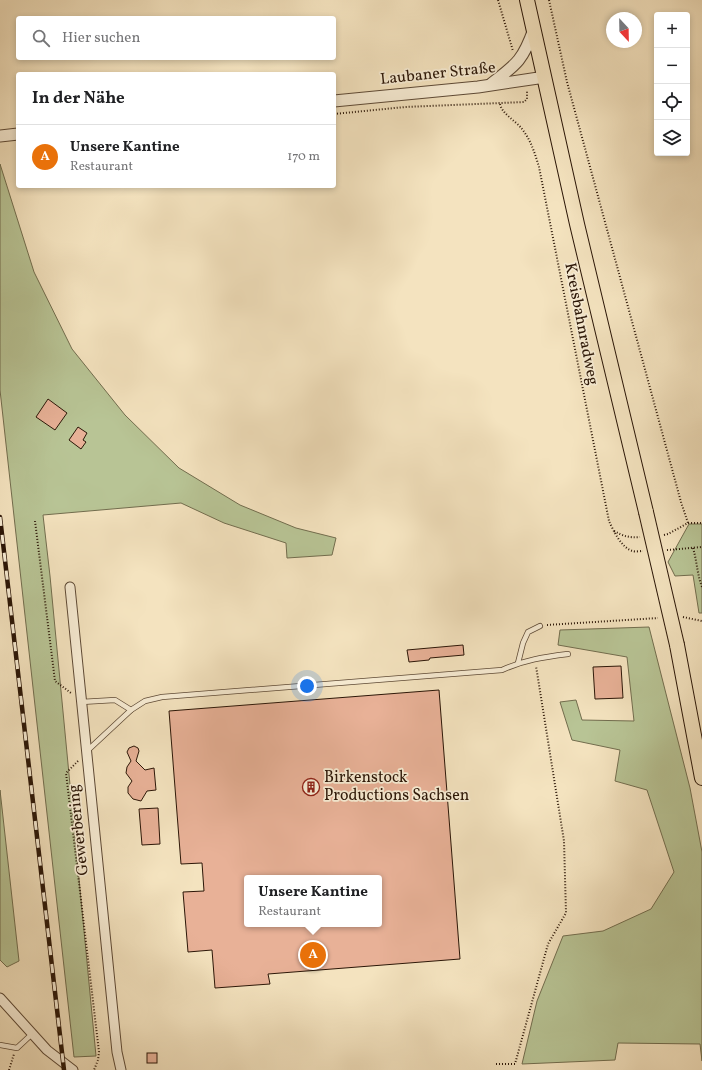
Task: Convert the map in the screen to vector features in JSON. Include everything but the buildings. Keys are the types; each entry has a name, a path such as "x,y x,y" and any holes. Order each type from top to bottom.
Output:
{"main road":[{"path":"527,0 577,224 677,645 702,778"}],"street":[{"path":"491,85 519,61 527,49 534,29"},
{"name":"Laubaner Straße","path":"336,101 491,85 545,77"},
{"path":"0,136 16,134"},
{"name":"Gewerbering","path":"70,587 117,1052 121,1070"},
{"path":"0,998 47,1050 73,1070"}],"lane":[{"path":"518,663 523,642 528,632 540,626"},
{"path":"86,752 130,710 145,701 162,697 502,670 535,658 568,654"},
{"path":"81,702 115,700 130,710"},
{"path":"0,1045 17,1048 32,1034"}],"path":[{"path":"498,0 515,58 519,61"},
{"path":"549,0 569,90 681,502 688,523 702,523"},
{"path":"336,114 405,108 524,102 527,99 527,80"},
{"name":"Kreisbahnradweg","path":"500,104 502,110 520,126 534,150 539,167 609,521 613,531 626,548 633,552"},
{"path":"35,521 55,681 81,702"},
{"path":"693,548 698,576 702,587"},
{"path":"678,617 702,621"},
{"path":"540,626 663,618"},
{"path":"496,1064 515,1064 548,944 566,913 564,841 535,658"},
{"path":"86,752 66,773 99,1052 94,1070"},
{"path":"9,1070 11,1060 17,1048"}],"green space":[{"path":"0,164 34,272 72,349 125,415 179,468 240,505 296,528 336,538 332,555 287,558 286,543 224,523 181,503 43,515 96,1056 74,1057 0,390"},
{"path":"689,524 702,524 702,613 699,613 693,575 675,576 668,562"},
{"path":"649,627 690,788 702,852 702,1061 700,1044 618,1043 615,1060 522,1064 537,1001 563,936 603,931 651,909 674,872 647,790 615,781 620,750 572,740 560,702 576,700 582,720 634,721 627,657 558,645 560,630"},
{"path":"0,790 19,961 7,967 0,960"}],"railway":[{"path":"0,517 64,1070"}],"place":[{"name":"Birkenstock Productions Sachsen","path":"311,787"},
{"name":"Unsere Kantine","path":"313,955"}]}
